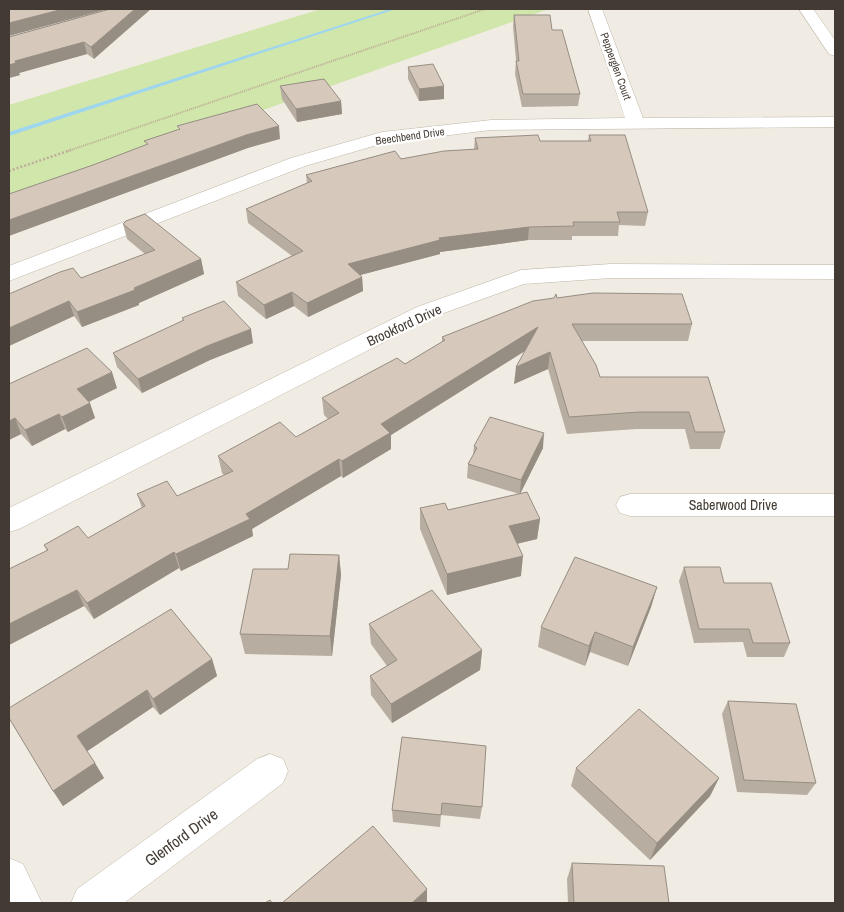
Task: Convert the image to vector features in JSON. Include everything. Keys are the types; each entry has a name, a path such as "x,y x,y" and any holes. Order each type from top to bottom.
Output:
{"street":[{"name":"Pepperglen Court","path":"595,9 636,124"},
{"path":"806,9 835,51"},
{"name":"Beechbend Drive","path":"9,274 298,162 382,138 491,125 835,122"},
{"name":"Brookford Drive","path":"9,521 425,312 521,277 612,271 835,272"},
{"name":"Saberwood Drive","path":"630,505 835,505"},
{"name":"Glenford Drive","path":"91,903 270,771"},
{"path":"9,878 22,903"}],"path":[{"path":"9,171 485,9"}],"green space":[{"path":"321,9 549,9 9,200 9,105"}],"building":[{"path":"9,9 63,9 9,23"},
{"path":"110,9 135,9 91,47 84,42 15,61 16,63 9,65 9,37"},
{"path":"514,15 550,15 552,30 562,30 580,94 523,94 516,61 519,61"},
{"path":"433,64 444,86 419,89 408,67"},
{"path":"324,79 341,101 296,109 280,86"},
{"path":"257,104 279,126 246,135 9,220 9,194 148,144 144,141 180,129 177,126"},
{"path":"538,135 540,141 591,141 589,135 625,135 648,212 617,212 620,222 573,222 574,226 529,227 439,238 440,240 348,264 362,277 307,303 292,292 264,305 236,282 303,251 246,209 312,181 306,175 395,151 401,159 444,151 478,149 475,138"},
{"path":"145,214 201,259 134,288 135,290 77,312 69,301 9,328 9,294 73,268 81,278 155,250 123,224"},
{"path":"593,293 682,294 692,324 572,324 596,365 600,377 708,377 725,432 695,432 689,412 639,412 569,417 550,352 516,367 538,327 381,424 390,433 342,461 339,459 246,514 250,519 176,554 174,552 87,603 77,590 9,624 9,569 48,550 44,545 78,526 88,538 145,506 137,494 167,481 177,496 233,471 218,456 280,422 296,437 339,413 322,398 397,358 405,364 445,340 442,337 533,301 554,298 556,294 557,298"},
{"path":"224,301 251,329 207,346 138,379 113,353 184,320 182,318"},
{"path":"87,348 112,372 77,389 90,403 62,417 59,414 25,430 15,418 9,421 9,384"},
{"path":"490,417 544,433 521,480 468,464 477,448 474,446"},
{"path":"527,492 540,519 509,526 523,556 447,574 420,508 445,503 448,510"},
{"path":"290,554 339,555 330,636 240,634 253,569 288,569"},
{"path":"575,557 657,587 633,647 595,632 589,646 541,627"},
{"path":"684,567 720,567 724,583 771,583 790,643 753,643 749,629 699,629"},
{"path":"432,590 482,650 391,704 370,676 397,660 369,624"},
{"path":"171,609 212,659 153,699 147,690 77,736 95,763 53,791 9,718 9,708"},
{"path":"728,701 796,704 816,783 744,780"},
{"path":"639,709 719,778 657,843 576,768"},
{"path":"402,737 486,746 482,807 442,803 441,815 392,810"},
{"path":"373,826 427,889 412,903 282,903"},
{"path":"572,863 664,866 669,903 574,903"}],"waterway":[{"path":"9,134 394,9"}]}
